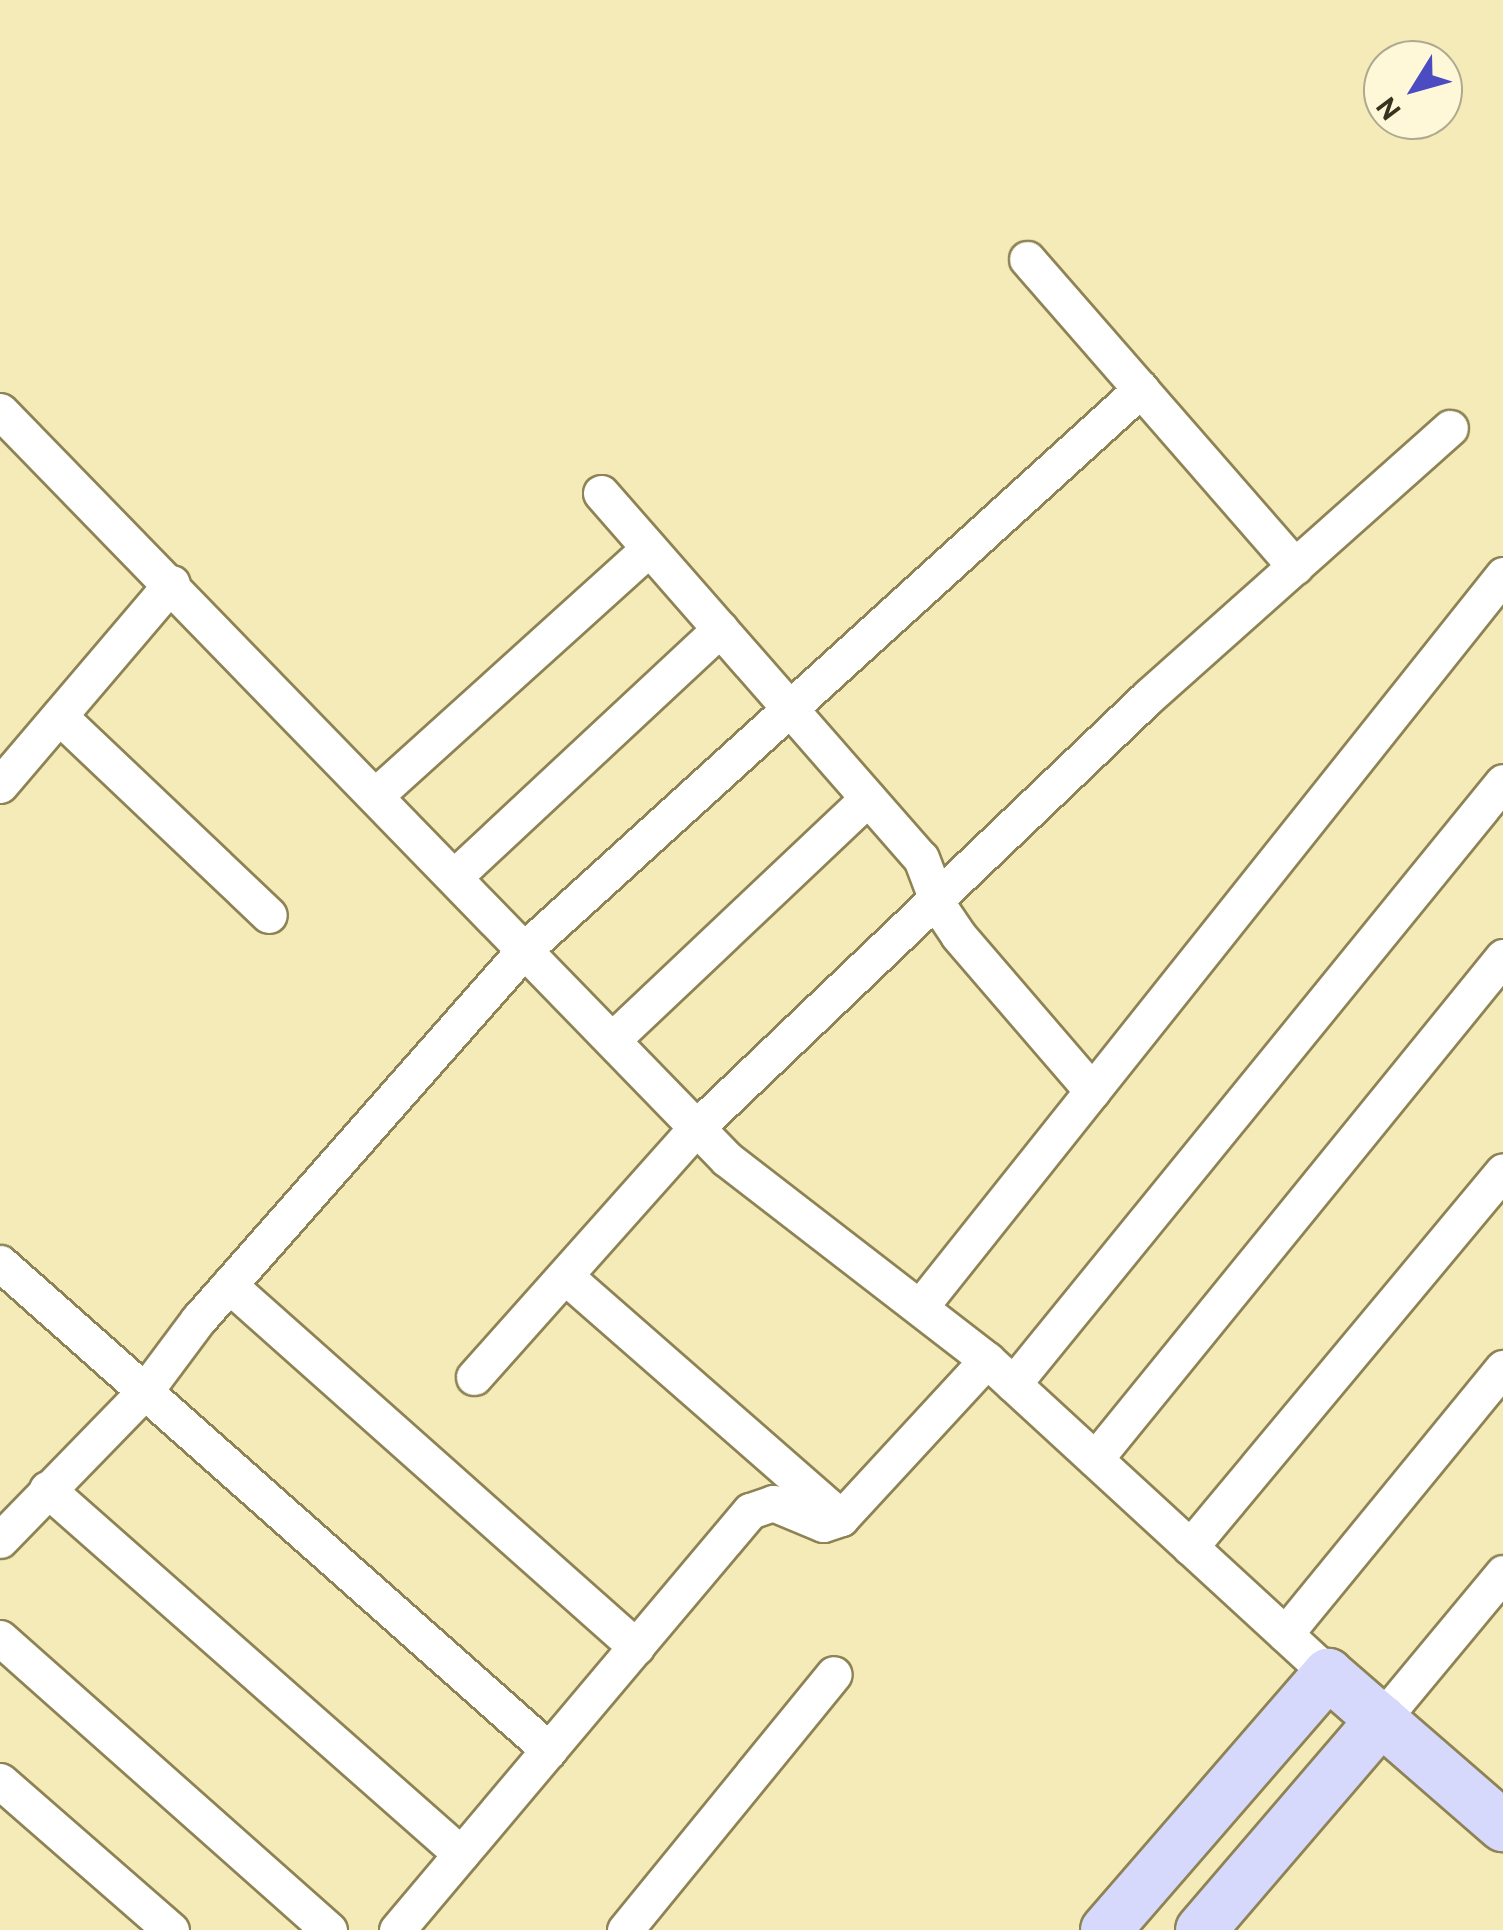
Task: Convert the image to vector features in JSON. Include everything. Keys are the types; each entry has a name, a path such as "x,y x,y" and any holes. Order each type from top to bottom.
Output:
{"street":[{"path":"1027,259 1295,566"},
{"path":"0,1540 145,1391 229,1285 524,950 1141,390"},
{"path":"0,411 172,583 728,1159 1000,1372 1328,1674 1503,1826"},
{"path":"474,1377 697,1127 936,896 1450,428"},
{"path":"601,493 921,858 958,935 1092,1091"},
{"path":"376,796 649,548"},
{"path":"920,1308 1503,576"},
{"path":"0,785 172,583"},
{"path":"454,877 720,629"},
{"path":"59,716 269,915"},
{"path":"398,1930 759,1505 788,1505 823,1524 841,1518 1000,1372 1503,782"},
{"path":"612,1040 868,798"},
{"path":"1095,1459 1503,957"},
{"path":"1190,1547 1503,1171"},
{"path":"0,1263 550,1750"},
{"path":"564,1276 841,1518"},
{"path":"229,1285 636,1647"},
{"path":"1285,1634 1503,1368"},
{"path":"47,1488 461,1854"},
{"path":"1200,1930 1503,1573"},
{"path":"0,1638 329,1930"},
{"path":"625,1930 834,1674"},
{"path":"1106,1930 1328,1674"},
{"path":"0,1782 172,1930"}]}
